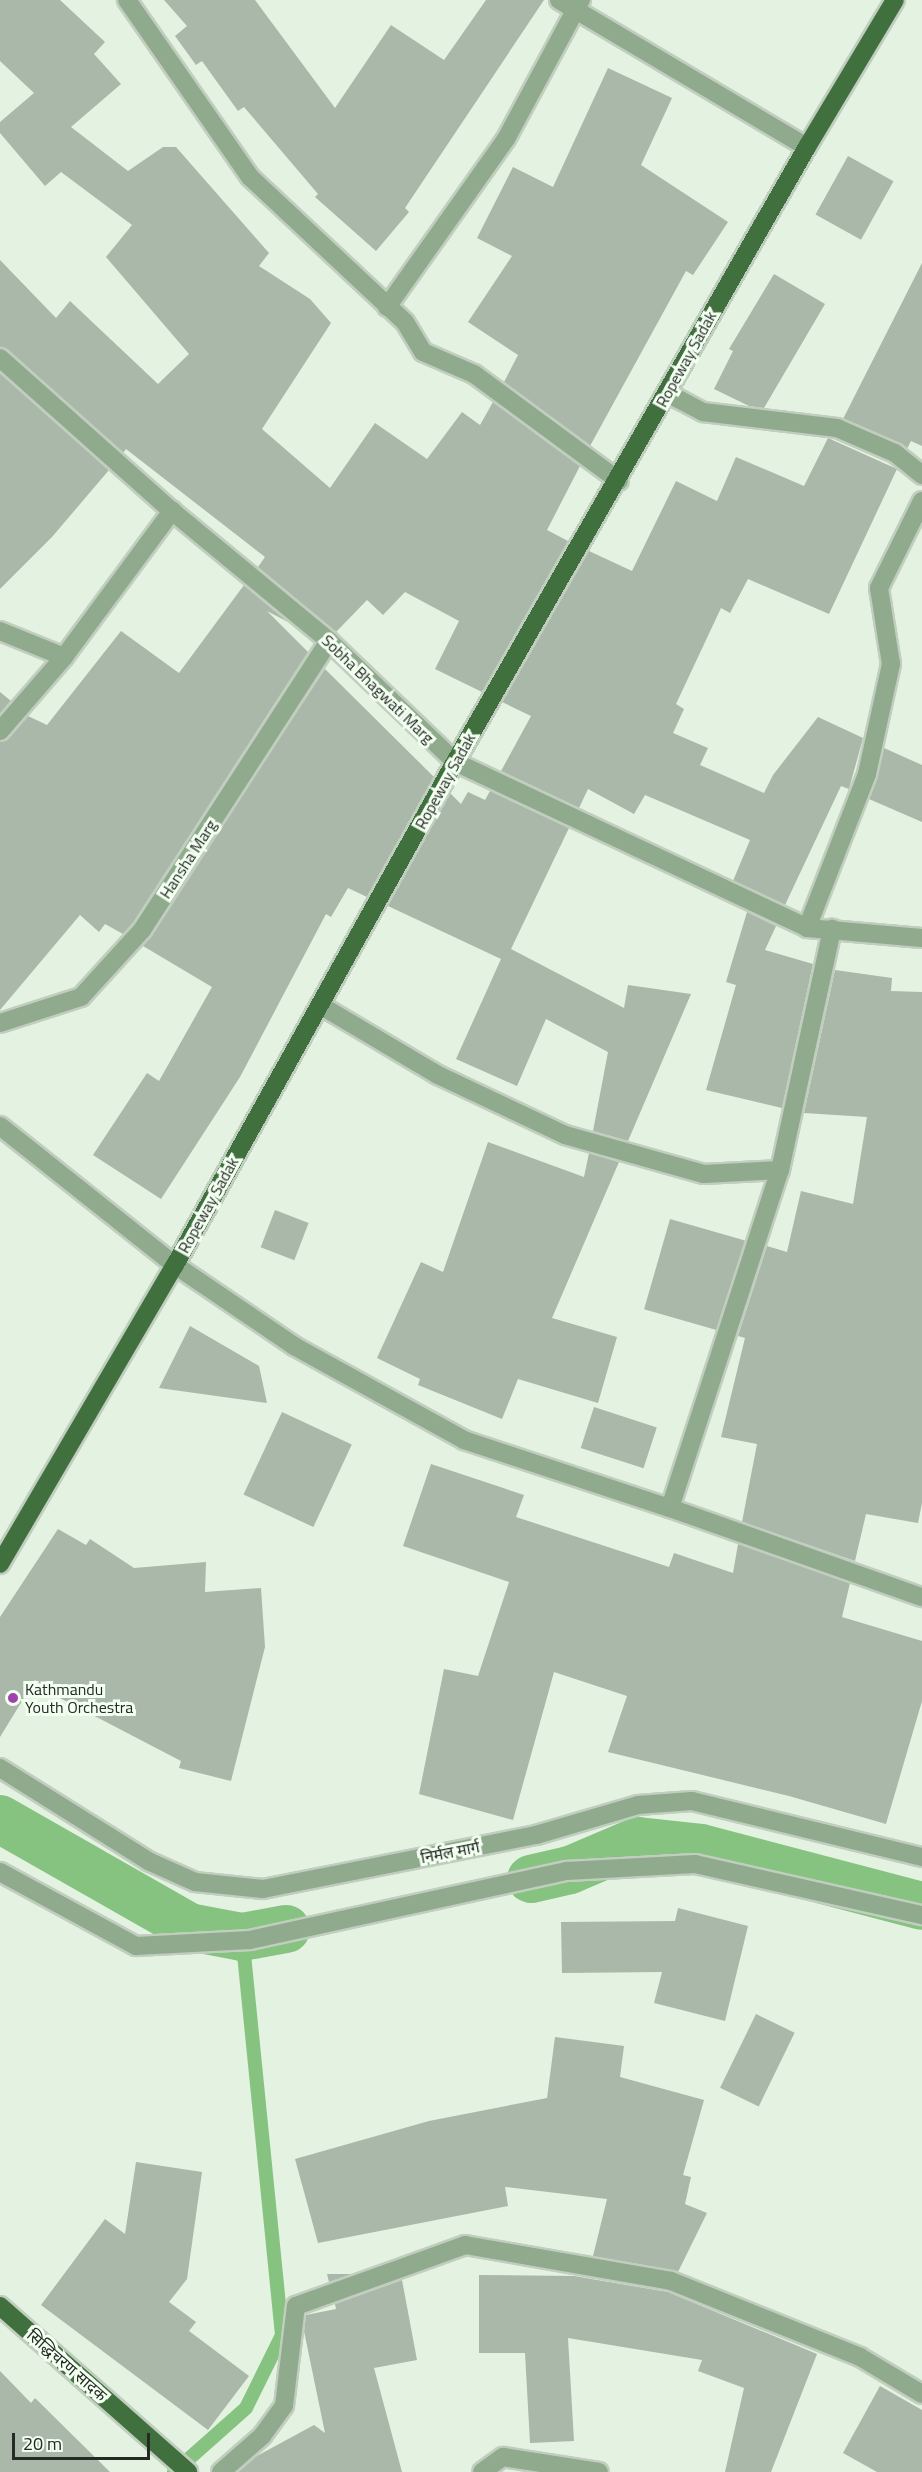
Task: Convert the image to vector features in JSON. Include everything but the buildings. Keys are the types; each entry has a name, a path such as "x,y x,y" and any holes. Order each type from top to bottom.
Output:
{"main road":[{"name":"Ropeway Sadak","path":"0,1564 175,1265 455,762 619,481 807,147 895,0"},
{"name":"सिद्धिचरण सादक","path":"0,2306 188,2472"}],"street":[{"path":"127,0 250,177 405,322 423,352 474,374 619,481"},
{"path":"559,0 578,5 807,147"},
{"path":"387,307 506,139 578,5"},
{"name":"Sobha Bhagwati Marg","path":"0,358 172,511 329,641 455,762 807,928 922,938"},
{"path":"667,393 703,412 837,428 895,453 922,475"},
{"path":"807,928 867,774 891,664 879,588 922,501"},
{"path":"0,731 64,657 172,511"},
{"path":"0,631 64,657"},
{"name":"Hansha Marg","path":"0,1023 81,997 142,930 329,641"},
{"path":"670,1508 780,1170 832,929"},
{"path":"320,1005 438,1075 565,1135 704,1174 780,1170"},
{"path":"0,1126 175,1265 294,1346 464,1440 670,1508 922,1597"},
{"name":"निर्मल मार्ग","path":"0,1768 148,1861 195,1882 252,1888 263,1889 536,1835 638,1805 692,1800 922,1857"},
{"path":"0,1872 136,1946 250,1940 567,1871 695,1864 922,1915"},
{"path":"221,2472 262,2436 284,2406 296,2306 465,2245 671,2281 860,2357 922,2394"},
{"path":"482,2472 503,2457 598,2472"}],"waterway":[{"path":"0,1819 189,1927 242,1937 286,1929"},
{"path":"531,1879 570,1870 638,1841 701,1848 922,1906"},
{"path":"174,2472 246,2408 282,2335 242,1937"}],"place":[{"name":"Kathmandu Youth Orchestra","path":"13,1698"}]}
